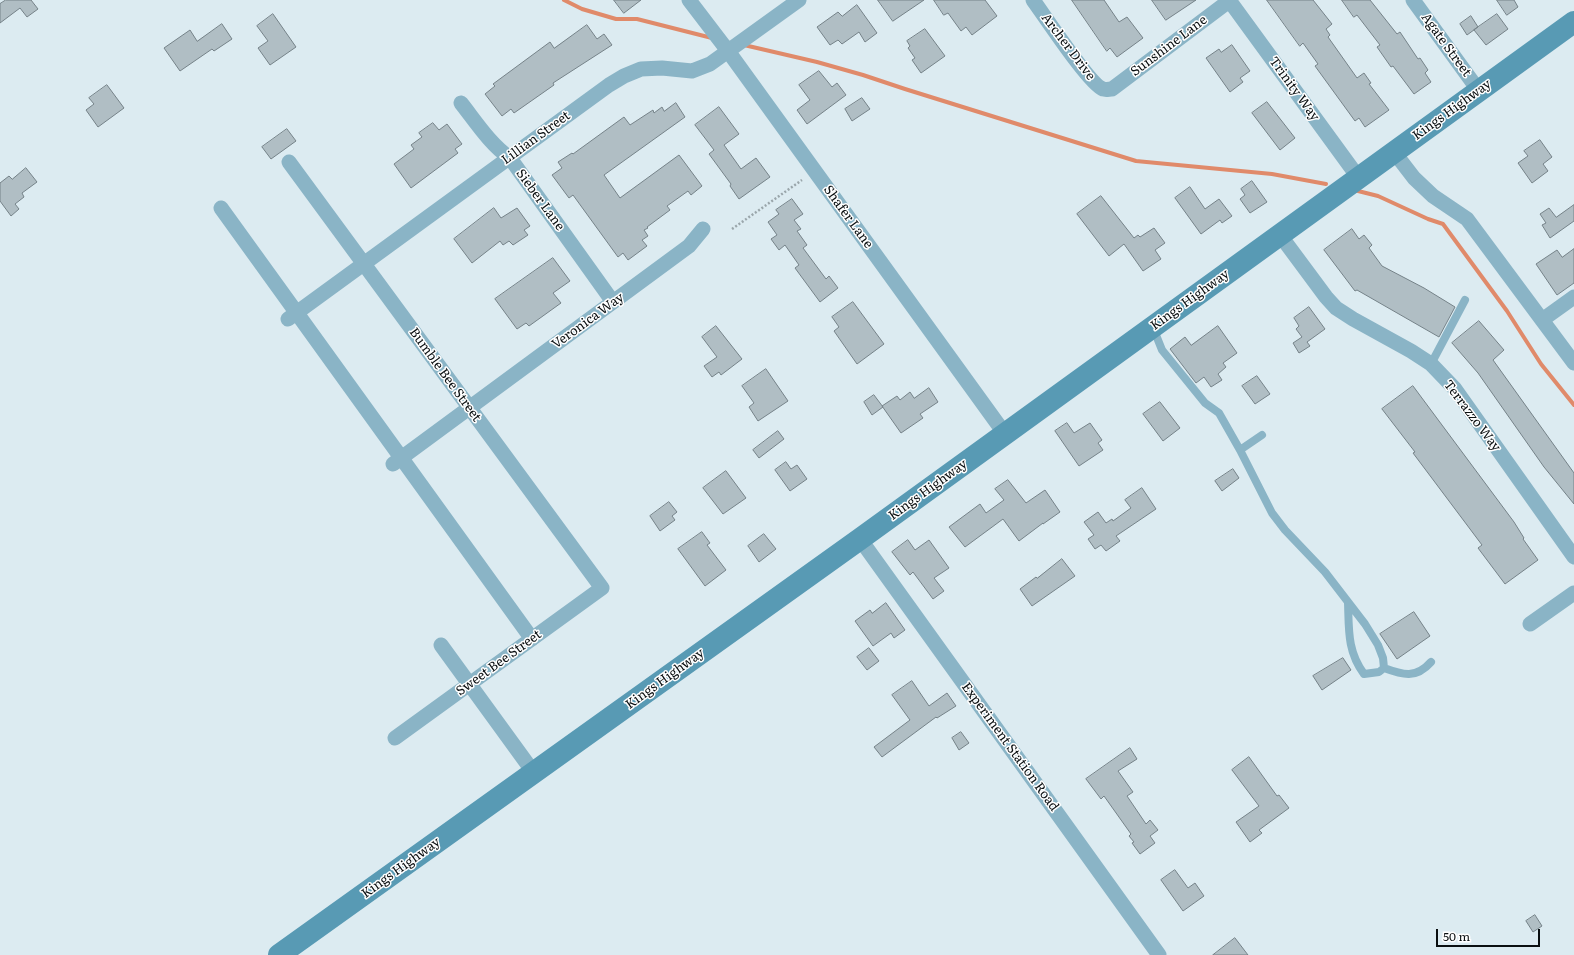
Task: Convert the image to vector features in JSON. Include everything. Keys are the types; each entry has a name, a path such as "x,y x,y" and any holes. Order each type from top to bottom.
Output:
{"street":[{"name":"Shafer Lane","path":"689,0 728,51 1005,434"},
{"name":"Lillian Street","path":"293,316 609,85 624,76 641,69 662,68 692,71 710,64 799,0"},
{"name":"Archer Drive","path":"1033,0 1076,60 1098,86 1107,90"},
{"name":"Sunshine Lane","path":"1107,90 1112,89 1229,0"},
{"name":"Trinity Way","path":"1229,0 1358,177"},
{"name":"Agate Street","path":"1413,0 1479,91"},
{"name":"Kings Highway","path":"279,955 860,539 1574,22"},
{"name":"Sieber Lane","path":"462,103 491,141 500,151 510,158 613,302"},
{"path":"1394,152 1414,178 1433,196 1467,219 1574,363"},
{"name":"Bumble Bee Street","path":"289,162 602,588"},
{"path":"221,208 293,316 397,461 532,639"},
{"name":"Veronica Way","path":"397,461 689,246 702,229"},
{"name":"Terrazzo Way","path":"1280,235 1326,297 1336,308 1431,364 1455,389 1574,557"},
{"path":"1542,320 1574,297"},
{"name":"Experiment Station Road","path":"860,539 1159,955"},
{"name":"Sweet Bee Street","path":"396,738 602,588"},
{"path":"1530,624 1574,593"},
{"path":"441,645 534,773"}],"lane":[{"path":"1431,364 1465,300"},
{"path":"1156,325 1156,335 1162,350 1205,404 1219,413 1240,450 1272,513 1285,530 1325,572 1365,624 1378,645 1383,658 1384,668"},
{"path":"1240,450 1262,435"},
{"path":"1348,602 1352,651 1364,674 1378,672 1384,668 1406,674 1424,670 1430,662"}],"path":[{"path":"732,229 802,180"}],"building":[{"path":"6,0 31,0 38,9 27,17 20,8 0,23 0,4"},
{"path":"614,0 641,0 624,13"},
{"path":"878,0 924,0 893,21"},
{"path":"934,0 985,0 997,16 972,35 966,27 961,31 948,13 944,15"},
{"path":"1072,0 1104,0 1119,22 1127,17 1143,38 1117,57 1110,48 1107,51"},
{"path":"1152,0 1196,0 1166,20"},
{"path":"1267,0 1313,0 1332,24 1326,29 1330,35 1328,37 1357,78 1364,73 1371,83 1369,84 1389,110 1365,127 1359,118 1355,121 1315,66 1318,64 1303,43 1300,46"},
{"path":"1342,0 1370,0 1397,34 1400,32 1418,59 1420,58 1428,70 1425,73 1431,82 1414,94 1393,66 1391,67 1377,47 1380,45 1357,15 1354,17"},
{"path":"1497,0 1514,0 1518,7 1507,15"},
{"path":"857,5 877,33 865,42 859,32 842,44 838,40 830,45 817,27 838,12 842,16"},
{"path":"273,14 296,47 270,65 258,48 268,41 257,26"},
{"path":"1497,14 1508,29 1486,45 1474,30"},
{"path":"1471,16 1478,27 1467,35 1460,24"},
{"path":"222,24 232,39 214,51 212,49 180,71 164,48 190,30 197,41"},
{"path":"587,25 597,39 604,34 612,45 553,83 554,85 514,113 511,109 502,116 485,94 495,86 493,84 550,42 554,48"},
{"path":"925,29 945,56 921,73 912,60 915,58 908,48 910,46 907,41"},
{"path":"1232,45 1250,71 1240,78 1243,82 1230,92 1206,58 1219,49 1221,52"},
{"path":"819,71 832,87 837,83 846,95 807,124 797,110 810,100 799,85"},
{"path":"107,85 124,108 98,127 86,110 94,104 89,98"},
{"path":"862,98 870,109 852,121 845,109"},
{"path":"1267,102 1295,138 1280,150 1252,113"},
{"path":"676,103 685,117 604,175 620,198 679,155 702,186 691,195 688,191 667,206 670,210 644,230 648,236 642,240 647,246 628,260 623,253 618,257 573,195 569,198 552,175 562,168 558,162 572,153 573,154 624,117 630,125 653,110 654,113 662,107 664,111"},
{"path":"719,107 739,134 724,145 741,169 756,158 770,177 739,199 730,186 731,184 709,154 714,150 695,125"},
{"path":"433,123 439,130 447,124 462,144 455,149 458,153 411,188 394,164 414,149 411,145 422,137 419,133"},
{"path":"287,129 296,141 271,159 262,147"},
{"path":"1540,140 1552,157 1543,164 1548,171 1532,183 1518,163 1528,156 1524,151"},
{"path":"26,168 37,182 22,193 24,197 15,204 19,209 11,216 0,201 0,183 9,176 12,179"},
{"path":"1252,181 1267,202 1250,213 1240,199 1245,195 1241,189"},
{"path":"1190,187 1205,209 1219,199 1232,216 1222,223 1220,220 1201,234 1175,198"},
{"path":"1101,196 1134,238 1138,235 1140,237 1154,228 1165,243 1155,250 1161,259 1143,271 1124,244 1109,256 1077,214"},
{"path":"792,199 803,214 794,220 801,229 797,231 807,245 803,248 826,279 829,276 838,288 820,302 795,268 799,265 785,245 779,250 771,239 777,235 768,222 779,214 776,210"},
{"path":"1574,205 1574,221 1550,238 1542,225 1546,223 1540,214 1549,208 1556,217"},
{"path":"494,208 501,218 517,208 530,226 524,230 528,235 513,245 509,241 503,245 500,241 472,263 454,239"},
{"path":"1352,229 1359,239 1364,235 1372,245 1369,248 1382,266 1424,288 1455,307 1439,337 1357,290 1355,291 1324,250"},
{"path":"1574,249 1574,283 1557,295 1536,264 1557,250 1562,257"},
{"path":"553,258 570,281 553,293 561,303 529,326 526,323 517,329 495,299"},
{"path":"853,302 884,344 857,364 834,331 839,327 832,317"},
{"path":"1309,307 1325,329 1307,342 1310,346 1299,353 1293,343 1302,337 1296,329 1299,326 1294,318"},
{"path":"1479,321 1504,350 1493,360 1574,473 1574,504 1544,467 1478,373 1452,343"},
{"path":"716,326 742,359 721,375 719,372 712,377 704,366 717,357 702,337"},
{"path":"1218,326 1237,353 1223,363 1226,367 1218,374 1222,380 1211,387 1204,377 1196,383 1170,349 1185,337 1191,345"},
{"path":"766,369 788,401 758,421 749,407 754,403 742,386"},
{"path":"1257,376 1270,394 1255,404 1242,386"},
{"path":"1413,386 1514,522 1524,538 1523,539 1538,560 1505,584 1478,548 1482,545 1382,409"},
{"path":"929,388 938,402 920,414 923,418 901,433 882,406 897,396 900,400 910,392 914,398"},
{"path":"874,395 883,407 872,415 864,402"},
{"path":"1160,402 1180,428 1163,441 1143,414"},
{"path":"1067,423 1074,433 1090,423 1102,440 1098,443 1103,450 1079,466 1055,431"},
{"path":"778,431 784,439 759,458 753,450"},
{"path":"786,462 791,469 797,465 807,479 790,491 775,470"},
{"path":"1233,469 1239,478 1222,491 1215,481"},
{"path":"726,471 746,498 723,514 703,488"},
{"path":"1008,480 1026,503 1045,490 1060,512 1019,541 1003,519 965,547 949,527 980,504 986,513 1004,500 995,489"},
{"path":"1142,488 1156,509 1116,536 1120,541 1106,551 1101,545 1095,549 1088,539 1094,535 1084,522 1098,512 1106,523 1112,519 1113,521 1131,508 1125,500"},
{"path":"669,502 677,512 672,516 675,520 660,531 650,516"},
{"path":"702,532 710,543 707,545 726,570 705,586 678,549"},
{"path":"764,534 776,549 759,562 748,546"},
{"path":"908,540 915,550 929,540 949,568 934,578 944,591 933,599 913,572 910,575 892,552"},
{"path":"1062,559 1075,576 1032,606 1020,589"},
{"path":"886,603 905,630 894,638 891,633 873,646 855,621 870,610 872,613"},
{"path":"1414,612 1430,636 1397,659 1380,634"},
{"path":"869,648 879,661 867,670 857,657"},
{"path":"1343,658 1351,670 1322,690 1313,676"},
{"path":"912,681 929,706 947,693 956,706 937,718 936,717 882,757 874,747 910,720 892,695"},
{"path":"961,732 969,743 959,750 952,738"},
{"path":"1130,748 1137,759 1118,771 1133,792 1127,796 1146,824 1150,820 1158,830 1150,836 1155,843 1140,854 1132,843 1134,842 1129,836 1131,834 1104,796 1101,799 1086,779"},
{"path":"1249,757 1277,796 1279,795 1289,808 1259,830 1262,833 1250,842 1236,822 1259,806 1232,770"},
{"path":"1175,870 1188,888 1195,883 1204,896 1183,911 1161,880"},
{"path":"1535,915 1542,926 1533,932 1526,921"},
{"path":"1235,938 1248,955 1213,955"}],"waterway":[{"path":"564,0 582,9 616,19 637,19 712,38"},
{"path":"744,45 817,62 863,75 1136,161 1272,174 1326,184"},
{"path":"1354,190 1378,196 1428,219 1443,224 1507,311 1541,364 1574,405"}]}
